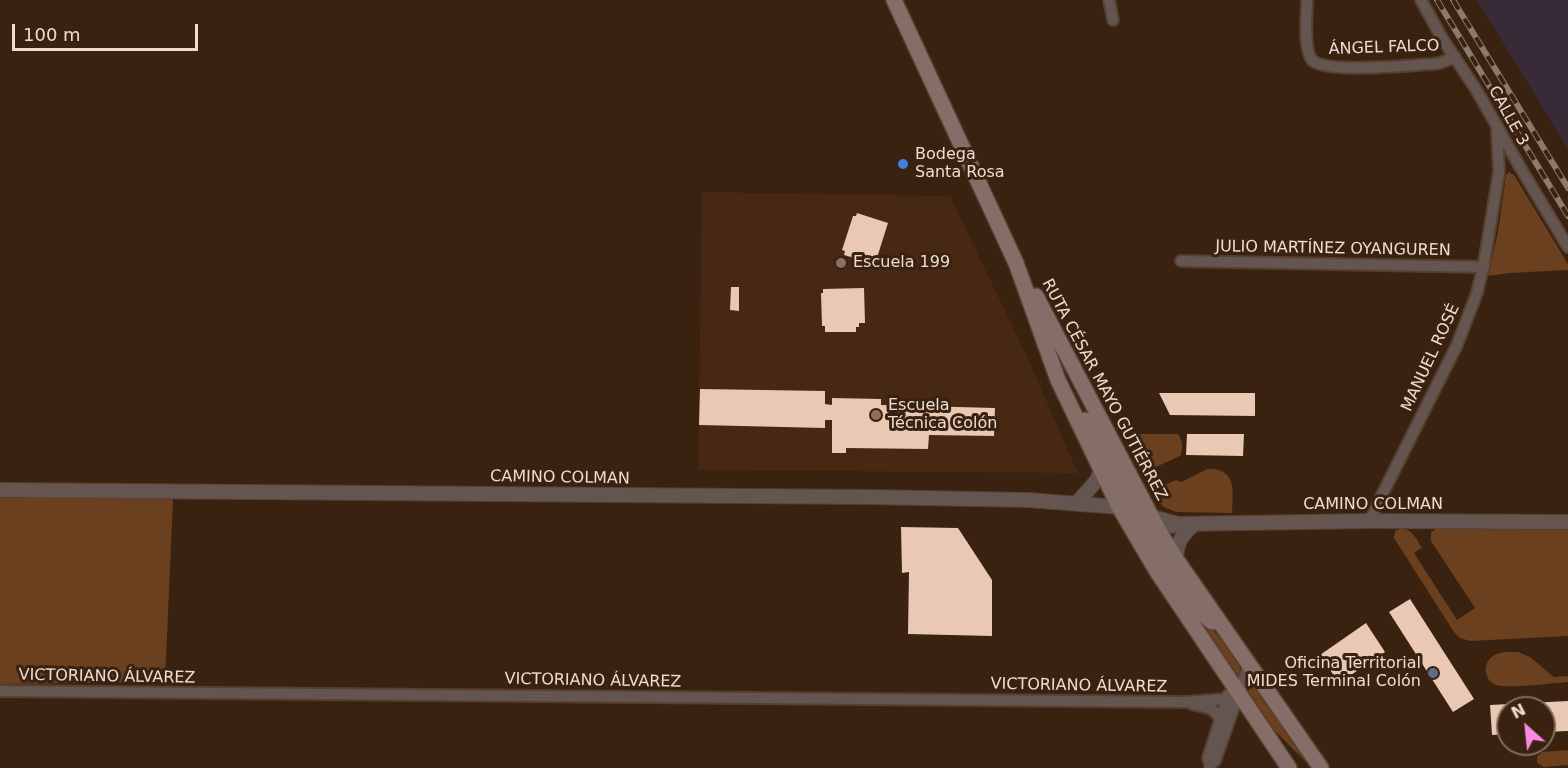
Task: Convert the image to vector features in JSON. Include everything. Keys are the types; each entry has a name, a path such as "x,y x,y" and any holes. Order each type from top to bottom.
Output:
{"main road":[{"name":"RUTA CÉSAR MAYO GUTIÉRREZ","path":"894,0 1016,263 1050,360 1101,470 1129,500 1150,516 1156,537"},
{"name":"RUTA CÉSAR MAYO GUTIÉRREZ","path":"1016,263 1049,318 1129,500 1150,560 1232,691 1289,768"},
{"path":"1071,408 1091,425 1129,500 1136,520 1176,559 1321,768"},
{"path":"1156,537 1196,607 1208,620 1228,633"}],"street":[{"path":"1109,0 1113,20"},
{"name":"ÁNGEL FALCO","path":"1307,0 1309,54 1315,62 1328,68 1440,63 1455,57"},
{"name":"CALLE 3","path":"1421,0 1568,247"},
{"name":"MANUEL ROSÉ","path":"1370,521 1465,327 1484,267 1499,172 1497,128"},
{"name":"JULIO MARTÍNEZ OYANGUREN","path":"1181,261 1484,267"},
{"path":"1077,503 1097,480 1101,470"},
{"name":"CAMINO COLMAN","path":"0,490 869,497 1077,503 1129,500 1150,516 1178,524"},
{"name":"CAMINO COLMAN","path":"1156,537 1170,526 1178,524 1370,521 1568,522"},
{"path":"1176,559 1179,541 1185,532 1196,524"},
{"path":"1150,560 1149,550 1156,537"},
{"path":"1210,766 1208,758 1220,718 1232,691 1249,664"},
{"name":"VICTORIANO ÁLVAREZ","path":"0,691 1186,702 1212,708 1220,718"},
{"path":"1210,766 1215,761 1232,691"},
{"name":"VICTORIANO ÁLVAREZ","path":"1186,702 1232,691"}],"shaded area":[{"path":"1477,0 1568,0 1568,149"},
{"path":"1509,172 1514,175 1568,264 1568,270 1488,276 1498,232 1506,175"},
{"path":"702,192 950,196 1029,361 1078,473 698,470"},
{"path":"1130,434 1178,434 1182,451 1180,456 1147,471"},
{"path":"1208,469 1224,472 1229,477 1232,490 1232,513 1176,512 1162,506 1153,490 1176,480 1181,482"},
{"path":"0,497 173,499 165,682 0,684"},
{"path":"1437,528 1568,528 1568,636 1470,641 1460,638 1394,538 1395,531 1400,529 1408,530 1414,536 1422,548 1414,553 1457,620 1475,608 1431,541 1431,533"},
{"path":"1162,567 1204,622 1222,639 1240,663 1241,669 1238,676"},
{"path":"1518,652 1530,657 1554,677 1568,676 1568,682 1510,686 1492,683 1486,670 1491,658 1500,653"},
{"path":"1252,684 1314,768 1273,729 1248,692"},
{"path":"1568,750 1568,765 1544,767 1537,763 1538,756 1556,756 1556,751"}],"building":[{"path":"857,213 888,223 875,264 844,255 845,251 842,250 853,216"},
{"path":"731,287 739,287 739,311 730,310"},
{"path":"864,288 865,323 859,323 856,332 825,332 825,326 822,326 821,293 823,289"},
{"path":"700,389 825,391 825,404 832,405 832,398 881,399 881,405 995,408 994,436 929,435 928,449 846,448 846,453 832,453 832,420 825,420 825,428 699,425"},
{"path":"1159,393 1255,393 1255,416 1170,415"},
{"path":"1187,434 1244,434 1243,456 1186,455"},
{"path":"901,527 958,528 992,580 992,636 908,634 909,572 902,573"},
{"path":"1410,599 1474,699 1453,712 1389,612"},
{"path":"1366,623 1385,652 1339,683 1320,655"},
{"path":"1568,701 1568,731 1556,732 1556,702"},
{"path":"1490,705 1496,705 1496,735 1492,735"}],"railway":[{"path":"1437,0 1568,216"},
{"path":"1453,0 1568,188"}],"place":[{"name":"Bodega Santa Rosa","path":"903,164"},
{"name":"Escuela 199","path":"841,263"},
{"name":"Escuela Técnica Colón","path":"876,415"},
{"name":"Oficina Territorial MIDES Terminal Colón","path":"1433,673"}]}
